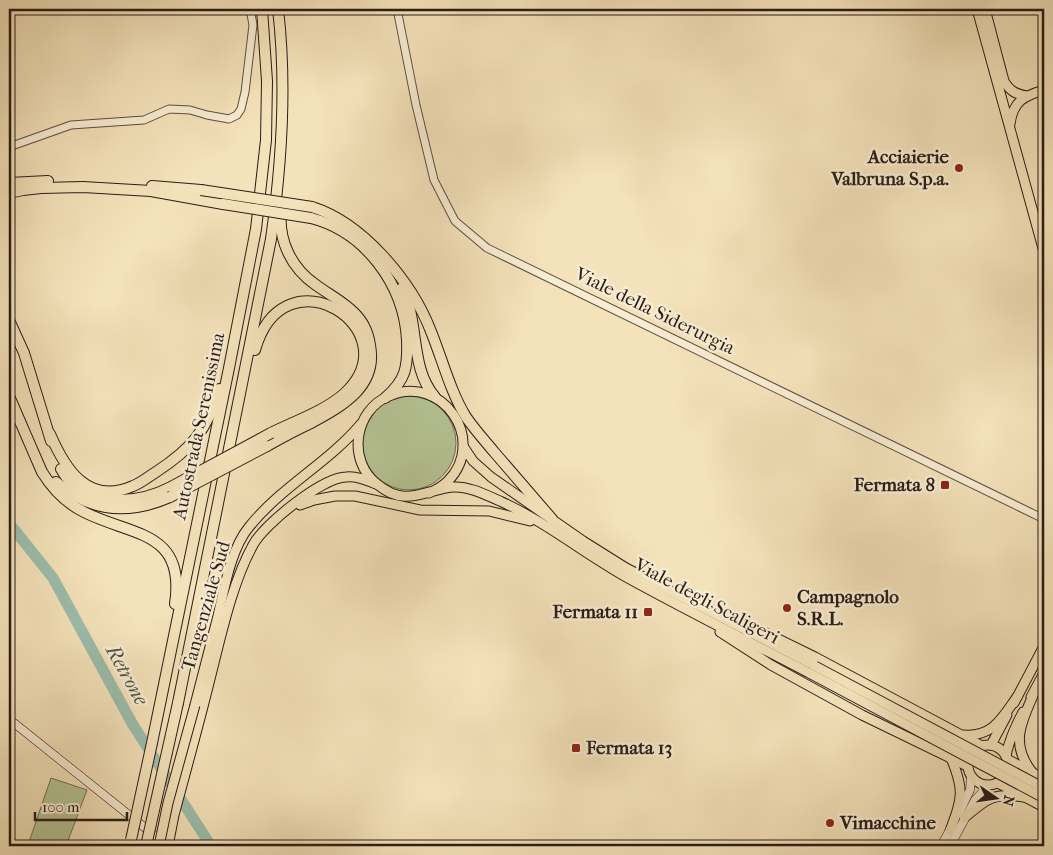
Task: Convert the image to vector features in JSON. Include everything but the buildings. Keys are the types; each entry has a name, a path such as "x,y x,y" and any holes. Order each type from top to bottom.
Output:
{"highway":[{"name":"Autostrada Serenissima","path":"130,843 162,700 254,242 266,140 267,81 262,9"},
{"name":"Autostrada Serenissima","path":"146,846 213,534 271,239 280,170 282,135 283,57 278,9"},
{"path":"9,320 24,353 65,477 89,494 108,500 134,500 153,494 171,492 267,446 334,410 352,398 365,380 369,369 371,354 367,333 359,318 344,304 315,285 303,274 291,259 284,244 280,222 288,121 283,57"},
{"path":"9,183 44,181 113,182 201,190 337,217 355,228 388,263 407,288 424,316 452,388 466,417 550,524"},
{"path":"9,194 41,188 84,187 151,191 224,204 311,212 363,247 385,272 396,294 406,329 407,366 397,386 385,398"},
{"path":"50,434 59,457 72,474 89,486 115,491 132,486 169,464 187,449 204,428 214,407 236,308 254,242"},
{"path":"388,263 406,295 413,322 422,376 435,397"},
{"path":"36,459 45,471 64,489 82,501 110,508 131,508 154,504 171,492 271,433 334,401 346,392 357,378 363,362 363,346 354,324 338,310 314,302 298,303 274,314 264,326 254,355 236,442 213,534"},
{"path":"9,396 36,459 49,483 68,501 94,516 151,538 165,550 173,566 177,581 176,596 152,743"}],"main road":[{"path":"977,9 1044,252"},
{"path":"985,9 1004,81 1009,90 1018,95 1027,96"},
{"path":"1010,126 1011,113 1017,103 1027,96 1044,90"},
{"name":"Viale degli Scaligeri","path":"362,422 378,403 385,398 410,391 425,393 435,397 452,411 457,419 462,436 463,446 458,467 443,486 429,493"},
{"path":"362,422 358,437 358,451 364,468 376,484"},
{"name":"Tangenziale Sud","path":"168,846 228,576 236,550 247,529 278,498 349,437 362,422"},
{"name":"Viale degli Scaligeri","path":"463,446 473,461 490,477 550,524 628,578 1044,788"},
{"name":"Tangenziale Sud","path":"158,846 168,803 223,629 245,562 253,544 262,531 288,509 334,479 346,476 360,478 376,484"},
{"name":"Viale degli Scaligeri","path":"376,484 398,495 412,497 453,487 466,488 550,524 583,541 626,568 659,584 1044,798"},
{"path":"288,509 314,500 335,496 355,496 420,510 489,511 550,524"},
{"path":"659,584 746,623 963,734 1002,751 1007,758 1044,779"},
{"path":"673,602 771,665 862,715 967,766"},
{"path":"940,846 950,831 970,790 971,778 967,766 971,753 986,745 1017,697 1044,646"},
{"path":"950,846 975,800 988,786 998,783 1007,772 1007,758 1015,727 1044,673"},
{"path":"1032,772 1020,753 1019,737 1022,721 1035,691"},
{"path":"963,734 981,734 990,730 998,723 1017,697"},
{"path":"9,719 168,846"},
{"path":"950,831 962,795 960,780 952,758"},
{"path":"971,778 988,786"},
{"path":"998,783 1044,808"},
{"path":"964,818 982,802 991,797 1011,795 1024,797"}],"street":[{"path":"9,147 71,125 144,120 169,109 190,110 229,119 237,115 241,109 245,92 252,26 250,9"},
{"name":"Viale della Siderurgia","path":"397,9 416,105 434,180 455,220 487,248 1044,519"}],"green space":[{"path":"409,396 427,400 442,410 452,425 456,443 452,461 442,476 427,486 409,490 391,486 376,476 366,461 362,443 366,425 376,410 391,400"},
{"path":"51,778 87,790 66,846 42,846 29,842"}],"waterway":[{"name":"Retrone","path":"9,523 53,578 133,725 211,846"}],"place":[{"name":"Acciaierie Valbruna S.p.a.","path":"959,168"},
{"name":"Fermata 8","path":"945,485"},
{"name":"Campagnolo S.R.L.","path":"787,608"},
{"name":"Fermata 11","path":"648,612"},
{"name":"Fermata 13","path":"576,748"},
{"name":"Vimacchine","path":"830,823"}]}
